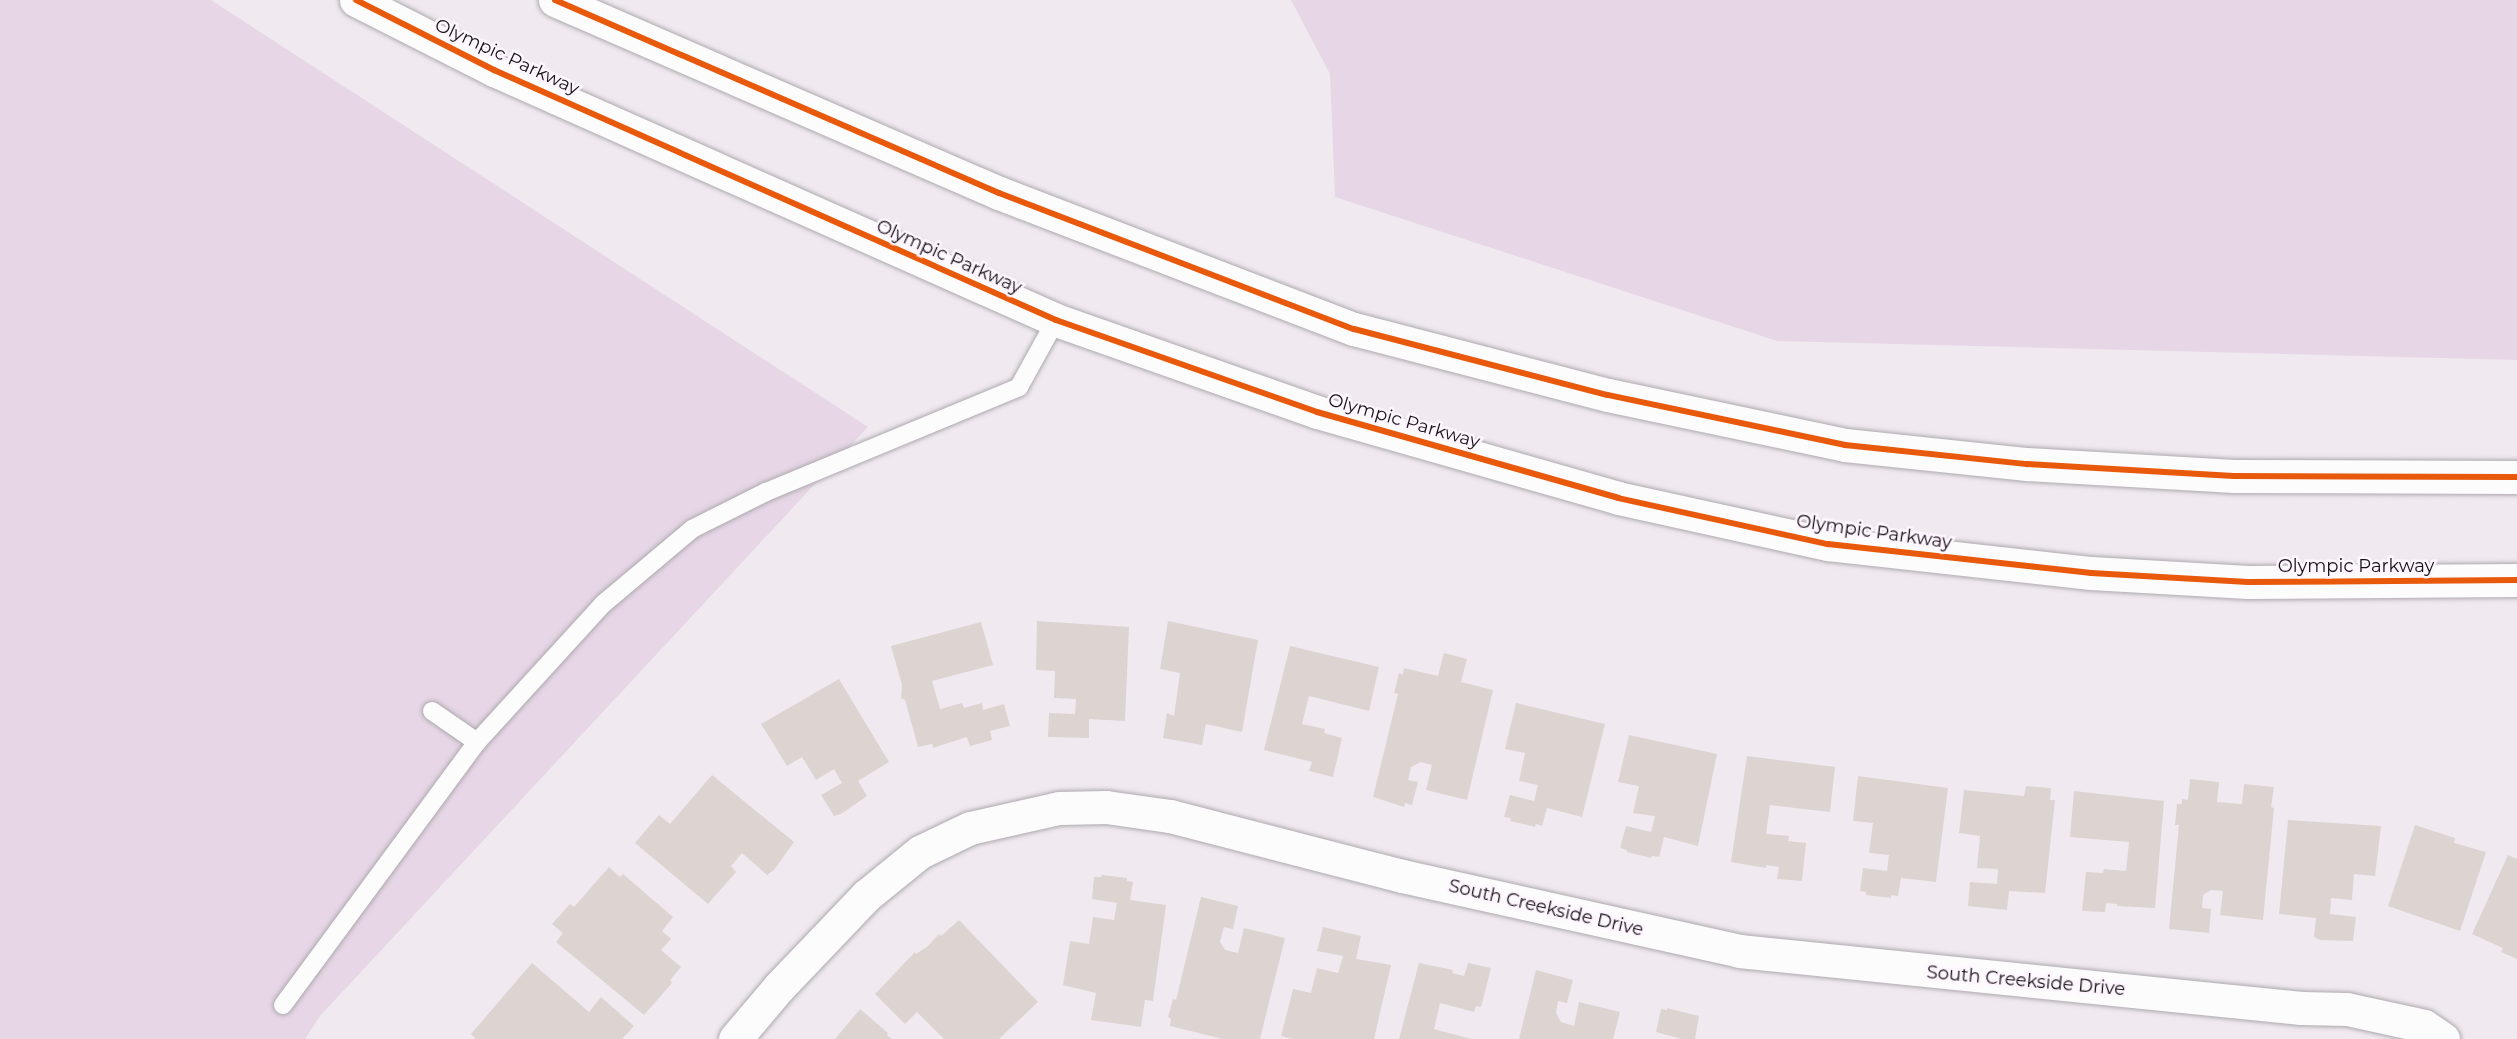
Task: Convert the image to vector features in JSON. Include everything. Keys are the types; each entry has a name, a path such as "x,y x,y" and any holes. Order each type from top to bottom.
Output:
{"main road":[{"name":"Olympic Parkway","path":"356,0 494,70 1056,321 1328,415 1618,498 1828,544 2091,573 2248,582 2517,580"},
{"path":"555,0 999,193 1354,329 1608,395 1845,446 2027,464 2234,476 2517,477"},
{"name":"South Creekside Drive","path":"735,1039 779,987 867,895 920,852 970,828 1059,808 1106,807 1170,816 1402,876 1739,951 2301,1008 2347,1009 2424,1026 2443,1039"}],"lane":[{"path":"283,1005 477,742 603,604 692,529 766,492 1019,387 1056,321"},
{"path":"432,711 477,742"}],"shaded area":[{"path":"0,0 211,0 868,427 320,1016 305,1039 0,1039"},
{"path":"1291,0 2517,0 2517,360 1777,341 1335,197 1330,74"}],"building":[{"path":"1037,621 1129,627 1125,721 1089,719 1089,738 1048,737 1049,713 1075,714 1076,699 1054,698 1055,671 1036,670"},
{"path":"1168,621 1258,640 1242,732 1206,724 1202,745 1163,738 1167,713 1174,716 1180,673 1160,669"},
{"path":"981,622 993,665 932,681 940,709 962,703 964,708 982,703 983,710 1004,704 1010,726 990,731 992,740 970,746 967,737 933,748 932,744 918,747 905,700 901,698 902,685 891,646"},
{"path":"1290,646 1379,667 1369,711 1309,696 1302,724 1325,729 1324,733 1342,738 1333,777 1309,771 1312,762 1264,750"},
{"path":"1444,653 1467,659 1461,682 1493,690 1467,800 1426,790 1432,765 1421,762 1411,767 1408,780 1418,782 1412,805 1405,803 1404,807 1373,797 1398,694 1394,693 1399,673 1403,675 1404,668 1438,676"},
{"path":"839,679 889,762 858,781 867,796 841,814 834,816 821,795 842,783 834,769 816,780 802,757 787,766 761,724"},
{"path":"1516,703 1605,724 1582,817 1547,808 1542,826 1536,824 1535,827 1510,821 1511,818 1504,817 1510,795 1534,801 1538,785 1519,781 1525,753 1505,749"},
{"path":"1629,735 1717,754 1698,846 1664,837 1659,857 1652,856 1651,858 1620,848 1626,826 1651,832 1655,816 1633,813 1639,786 1618,782"},
{"path":"1747,756 1835,767 1830,812 1770,805 1766,834 1789,836 1788,841 1806,843 1802,881 1777,879 1779,867 1766,865 1766,868 1731,862"},
{"path":"712,775 794,842 774,870 767,875 742,853 731,866 736,872 708,904 635,843 659,815 670,824"},
{"path":"1858,776 1948,788 1936,882 1901,878 1898,896 1891,895 1891,898 1866,895 1866,892 1860,891 1863,868 1887,871 1889,855 1869,853 1873,823 1853,821"},
{"path":"2190,779 2219,782 2217,802 2242,804 2244,784 2274,787 2263,920 2220,915 2223,891 2211,890 2203,895 2202,908 2211,909 2209,933 2169,929 2179,825 2175,825 2177,804 2182,804 2182,799 2188,800"},
{"path":"2026,786 2051,788 2050,800 2055,800 2045,893 2009,891 2007,910 1968,906 1970,882 1997,884 1998,869 1977,868 1980,836 1959,833 1964,790 2024,796"},
{"path":"2074,791 2164,801 2155,908 2117,906 2117,904 2106,903 2105,912 2082,911 2086,872 2103,873 2104,869 2126,871 2129,842 2070,837"},
{"path":"2288,820 2381,826 2375,876 2354,874 2352,900 2331,898 2330,914 2356,917 2353,941 2320,940 2314,937 2316,918 2279,914"},
{"path":"2415,825 2455,838 2454,843 2486,852 2460,931 2388,906"},
{"path":"2508,855 2517,859 2517,959 2501,952 2503,948 2472,934"},
{"path":"609,867 620,877 623,874 673,917 662,931 671,939 661,950 681,967 670,980 672,983 644,1015 556,942 563,933 552,924 570,904 574,907"},
{"path":"1102,875 1127,878 1127,881 1133,882 1130,900 1166,905 1153,1001 1145,1000 1141,1027 1091,1020 1096,993 1063,985 1070,941 1089,944 1093,917 1114,920 1117,903 1092,899 1094,877"},
{"path":"1201,897 1238,906 1233,929 1224,927 1220,942 1225,950 1238,953 1244,928 1285,938 1260,1039 1223,1039 1170,1026 1171,1019 1168,1017 1173,999 1176,1000"},
{"path":"959,920 1038,1002 999,1039 944,1039 917,1012 905,1024 875,994 915,952 916,954 928,946 939,934 941,936"},
{"path":"1323,927 1361,936 1356,959 1391,965 1374,1039 1293,1039 1281,1036 1293,989 1311,993 1317,968 1338,973 1343,956 1317,951"},
{"path":"532,963 589,1012 601,997 634,1026 622,1039 476,1039 471,1034"},
{"path":"1419,963 1453,970 1452,973 1464,976 1468,963 1491,968 1481,1007 1476,1006 1474,1012 1440,1003 1434,1029 1471,1039 1399,1039"},
{"path":"1536,970 1573,980 1567,1003 1558,1001 1556,1013 1561,1022 1574,1026 1579,1002 1620,1012 1613,1039 1519,1039"},
{"path":"1667,1008 1699,1016 1695,1039 1682,1039 1656,1032 1661,1009 1667,1010"},
{"path":"860,1009 888,1033 887,1035 892,1039 835,1039"}],"cycle path":[{"path":"356,0 494,70 1056,320 1317,412 1618,498 1828,544 2091,573 2248,582 2517,580"},
{"path":"555,0 999,193 1354,329 1608,395 1845,445 2027,464 2234,476 2517,477"}]}
